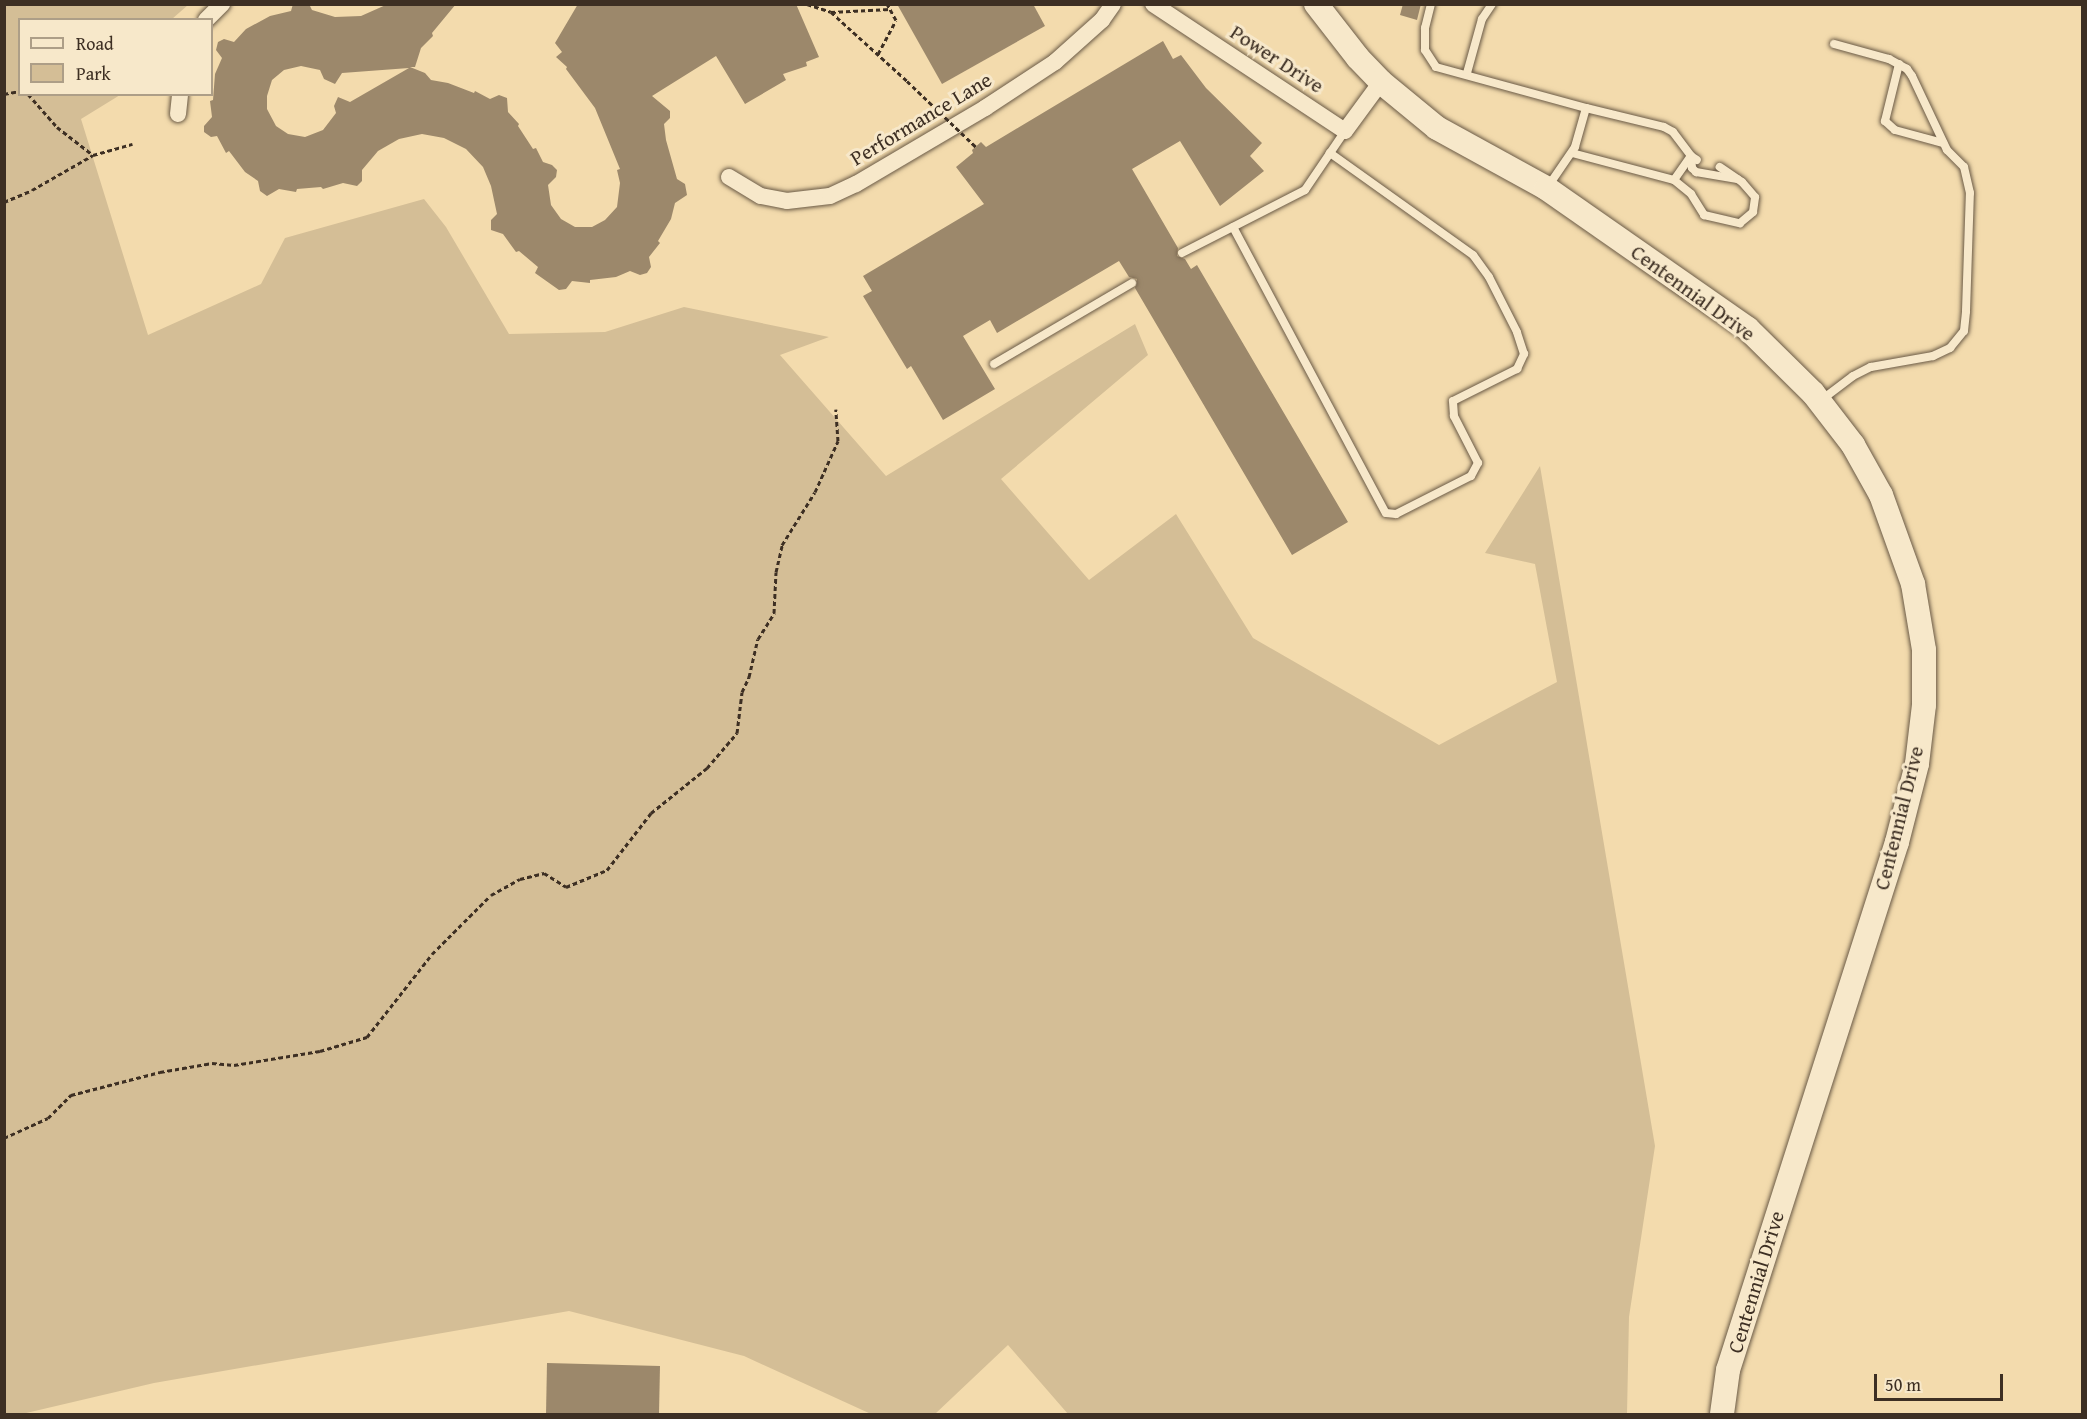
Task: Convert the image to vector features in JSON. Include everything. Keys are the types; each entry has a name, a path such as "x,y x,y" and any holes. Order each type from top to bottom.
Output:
{"main road":[{"name":"Centennial Drive","path":"1316,4 1358,58 1382,82 1437,128 1546,188 1748,329 1819,401 1853,445 1881,495 1901,545 1913,584 1924,650 1924,705 1917,764 1897,842 1728,1370 1722,1414"}],"street":[{"path":"208,18 222,4"},
{"name":"Performance Lane","path":"729,177 761,196 787,201 830,196 898,161 1055,62 1102,20 1113,4"},
{"name":"Power Drive","path":"1153,4 1345,131"},
{"path":"1345,131 1382,82"},
{"path":"178,114 180,96"}],"lane":[{"path":"1431,4 1425,28 1426,56 1436,66 1586,108 1664,127 1673,132 1694,158"},
{"path":"1467,73 1482,20 1492,4"},
{"path":"1819,401 1853,376 1871,367 1942,353 1959,340 1964,331 1969,181 1964,167 1943,143 1912,76 1899,64 1889,59 1834,44"},
{"path":"1899,64 1885,121 1895,130 1943,143"},
{"path":"1546,188 1572,153 1586,108"},
{"path":"1182,253 1305,190 1345,131"},
{"path":"1233,227 1386,513 1396,514 1471,476 1478,463 1454,416 1453,401 1517,369 1524,354 1517,332 1489,277 1473,255 1330,153"},
{"path":"1572,153 1674,180 1691,194 1704,215 1737,224 1747,220 1756,206 1755,197 1737,179 1720,167"},
{"path":"1694,158 1692,168 1696,172 1737,179"},
{"path":"1674,180 1694,158"},
{"path":"994,364 1132,283"}],"path":[{"path":"807,4 831,12 890,9"},
{"path":"878,54 896,20 887,4"},
{"path":"831,12 976,147"},
{"path":"30,96 57,127 93,154"},
{"path":"4,202 32,190 93,154 132,144"},
{"path":"4,1138 48,1118 71,1095 122,1081 212,1064 234,1065 320,1051 367,1037 432,954 491,895 520,879 544,873 566,887 607,870 651,813 707,768 737,732 742,692 749,677 758,639 774,613 776,572 782,545 815,492 838,441 836,409"}],"green space":[{"path":"5,4 188,5 173,18 18,18 18,96 118,96 81,119 148,335 261,284 285,238 424,199 446,227 509,334 605,332 684,307 829,337 780,355 886,476 1135,324 1148,355 1001,479 1089,580 1176,514 1253,638 1439,745 1557,682 1535,564 1485,553 1540,466 1655,1146 1629,1317 1627,1414 1068,1414 1008,1345 935,1414 871,1414 744,1356 569,1311 154,1383 22,1414 5,1414"}],"building":[{"path":"293,4 309,4 312,10 335,17 361,16 388,4 456,4 432,33 433,36 421,48 415,67 410,67 425,73 431,80 448,83 474,93 475,91 490,99 499,95 507,98 508,112 519,124 518,126 533,149 536,148 543,162 552,165 557,170 556,177 548,185 551,205 561,219 575,227 592,227 605,220 617,207 620,183 617,170 620,169 595,108 566,69 567,67 556,57 562,52 555,43 578,4 796,4 819,57 806,62 807,66 783,74 786,80 745,104 716,56 652,96 670,111 670,118 664,124 666,140 677,179 685,184 687,195 675,203 671,219 658,241 660,243 649,257 651,267 647,273 640,275 630,271 616,277 590,280 590,283 572,281 566,289 559,290 535,273 538,267 519,251 516,252 503,234 491,230 491,220 497,214 491,186 483,167 466,149 444,138 422,134 399,139 378,151 362,170 362,181 357,186 343,183 323,189 321,187 297,189 296,192 279,189 267,196 260,191 258,181 245,172 229,151 226,153 217,136 211,137 204,132 204,126 212,117 210,101 213,100 215,74 222,58 216,50 218,42 224,39 234,42 246,29 270,16 291,11","holes":["301,66 320,70 324,79 335,84 342,73 409,68 350,102 338,97 334,106 336,113 323,130 305,137 288,134 276,126 267,109 267,96 272,80 284,70"]},
{"path":"897,4 1033,4 1045,26 942,84"},
{"path":"1403,4 1421,4 1417,20 1400,15"},
{"path":"1163,41 1173,59 1181,55 1206,88 1262,143 1250,156 1264,171 1220,206 1180,141 1132,169 1178,248 1177,256 1185,259 1191,269 1197,265 1348,522 1292,555 1135,288 1137,279 1129,277 1119,261 997,333 990,320 963,336 995,389 943,420 911,366 907,369 863,296 872,291 863,276 984,204 956,167 973,153 972,150 981,142 986,147"},
{"path":"547,1363 660,1366 659,1414 546,1414"}]}
